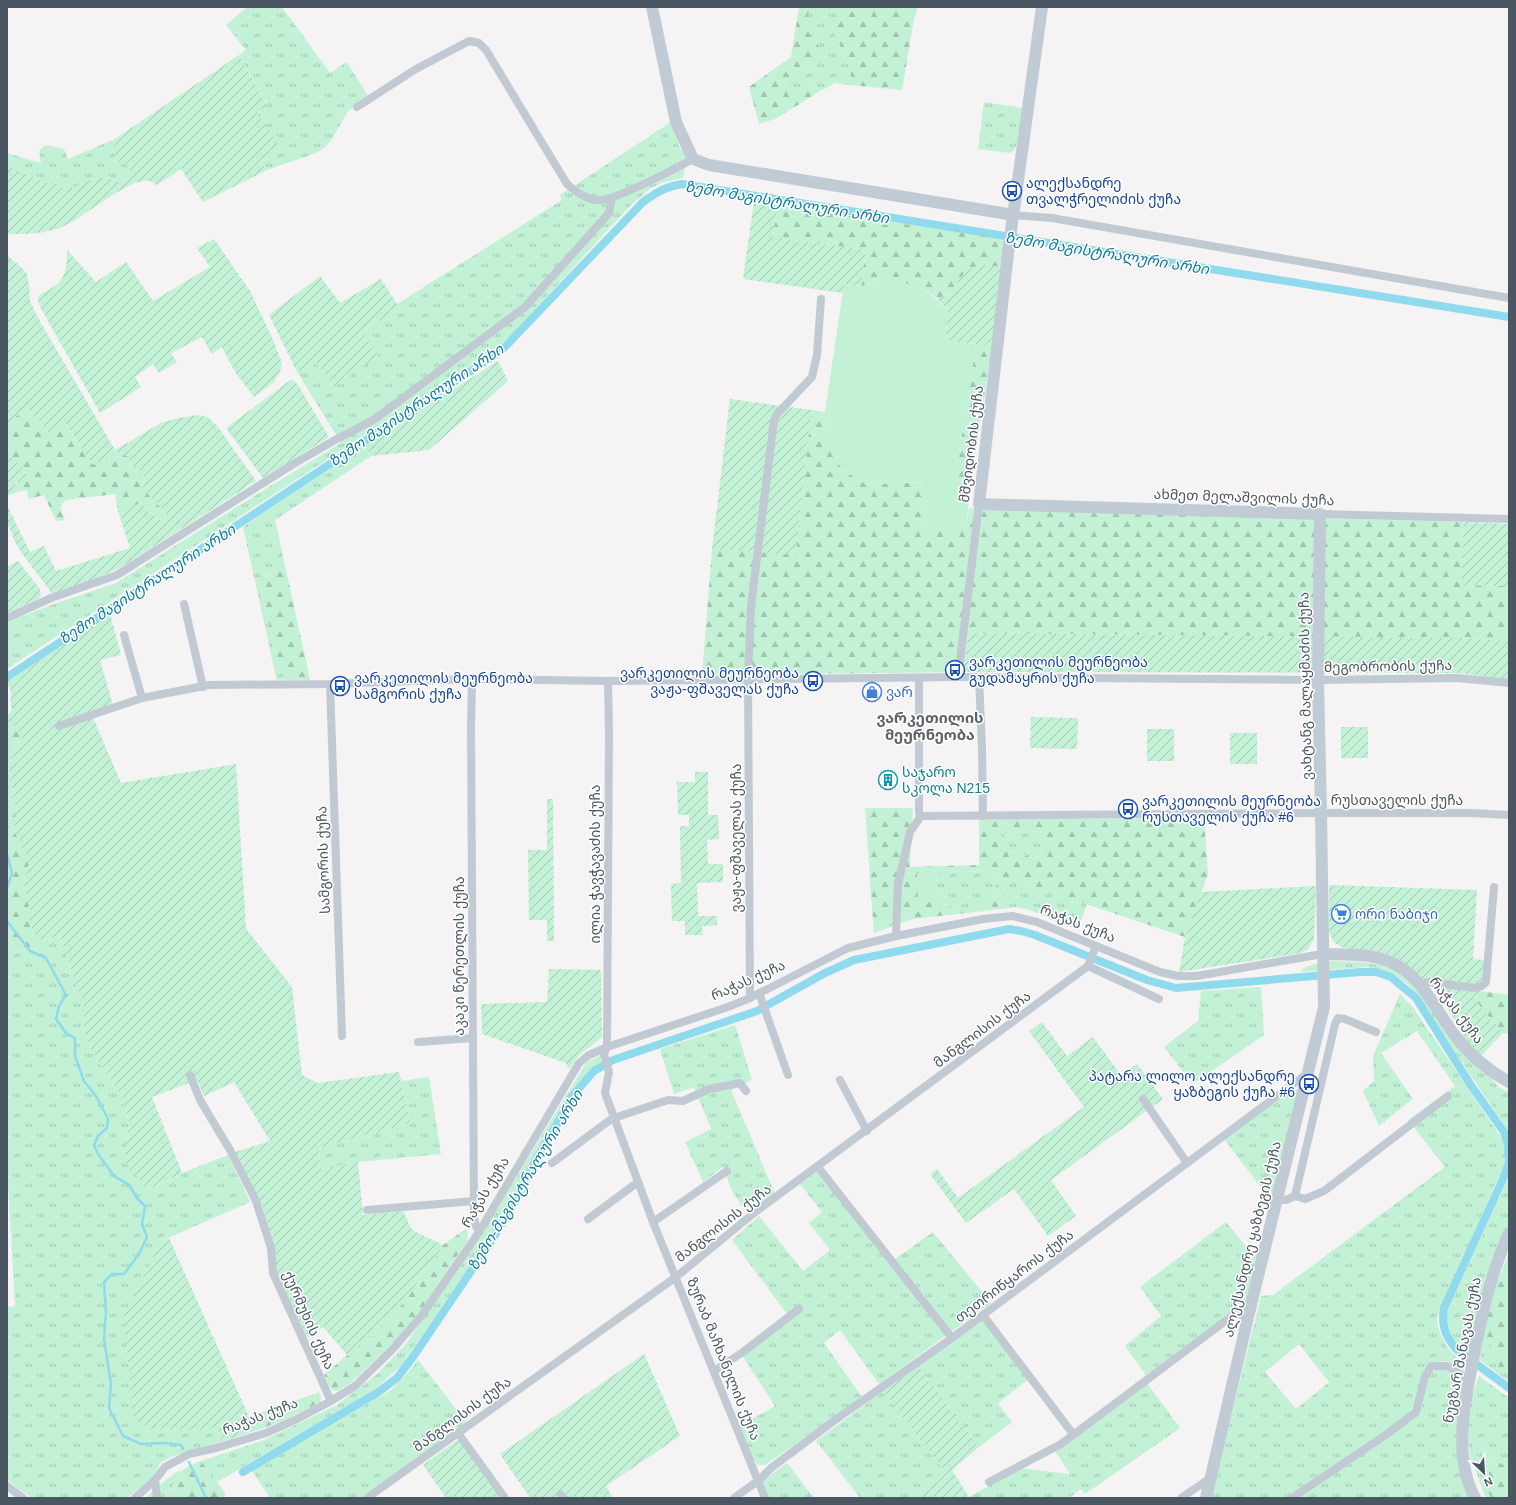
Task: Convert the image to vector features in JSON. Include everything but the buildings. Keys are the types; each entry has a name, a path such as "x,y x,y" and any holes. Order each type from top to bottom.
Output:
{"street":[{"path":"652,7 676,122 693,159 709,165 1013,220 1052,218 1509,298"},
{"name":"მშვიდობის ქუჩა","path":"958,677 1009,245 1042,7"},
{"path":"357,107 416,69 469,41 479,43 490,56 567,184 577,192 597,201 612,198 693,159"},
{"path":"7,618 51,598 117,575 295,463 375,419 525,307 609,213 612,198"},
{"name":"ვაჟა-ფშაველას ქუჩა","path":"750,998 748,678 751,606 774,420 777,414 812,377 817,355 821,300"},
{"name":"ახმეთ მელაშვილის ქუჩა","path":"979,504 1509,519"},
{"name":"ვახტანგ მალაყმაძის ქუჩა","path":"1320,514 1318,680 1322,958 1324,987"},
{"path":"184,604 203,687"},
{"path":"124,635 142,698"},
{"name":"მეგობრობის ქუჩა","path":"59,726 142,698 203,687 472,679 608,681 748,678 958,677 1318,680 1457,678 1509,683"},
{"path":"896,936 898,884 910,832 921,816 919,813 919,678"},
{"path":"979,678 983,816"},
{"name":"აკაკი წერეთლის ქუჩა","path":"472,679 470,727 474,1218 479,1232"},
{"name":"ილია ჭავჭავაძის ქუჩა","path":"608,681 609,733 606,1050 609,1072"},
{"name":"სამგორის ქუჩა","path":"330,684 342,1036"},
{"name":"რუსთაველის ქუჩა","path":"921,816 1321,813 1470,813 1509,815"},
{"path":"1422,986 1429,982 1475,988 1482,986 1486,982 1494,887"},
{"name":"რაჭას ქუჩა","path":"135,1498 165,1467 189,1454 216,1448 266,1432 298,1419 331,1401 355,1386 392,1350 422,1315 479,1232 579,1063 589,1055 750,998 848,948 896,936 983,919 1012,916 1037,922 1095,948 1160,972 1178,976 1197,976 1322,958 1370,956 1388,961 1403,969 1422,986 1455,1036 1465,1048 1488,1069 1509,1082"},
{"path":"1095,948 1089,964 1158,999"},
{"name":"მანგლისის ქუჩა","path":"370,1497 676,1277 754,1213 867,1131 1089,964"},
{"name":"ალექსანდრე ყაზბეგის ქუჩა","path":"1206,1498 1209,1479 1248,1316 1309,1073 1324,1007 1324,987"},
{"path":"759,993 788,1075"},
{"path":"1295,1196 1335,1024 1338,1018 1345,1019 1376,1032"},
{"path":"418,1042 473,1038"},
{"name":"ზურაბ მაჩხანელის ქუჩა","path":"609,1072 605,1093 614,1118 653,1222 759,1480 765,1498"},
{"name":"თეთრიწყაროს ქუჩა","path":"734,1498 835,1420 952,1338 1309,1073"},
{"name":"ქურმუხის ქუჩა","path":"190,1075 200,1100 237,1162 256,1201 271,1248 274,1273 331,1401"},
{"path":"840,1080 867,1131"},
{"path":"552,1163 614,1118 668,1100 683,1101 709,1089 740,1082 746,1091"},
{"path":"1277,1200 1286,1200 1295,1196 1305,1199 1324,1191 1448,1096"},
{"path":"1144,1099 1187,1163"},
{"path":"818,1167 952,1338"},
{"path":"653,1222 727,1171"},
{"path":"588,1219 638,1182"},
{"path":"367,1210 474,1201"},
{"name":"ნუგზარ შანავას ქუჩა","path":"1475,1498 1465,1470 1462,1447 1462,1422 1475,1348 1489,1285 1509,1233"},
{"path":"714,1371 743,1352 799,1309"},
{"path":"989,1482 1061,1444 1232,1316 1238,1314 1248,1316"},
{"path":"983,1315 1073,1434"},
{"path":"1292,1498 1387,1434 1416,1412 1425,1376 1432,1366 1447,1366 1470,1376"},
{"path":"458,1433 505,1498"},
{"path":"1181,1498 1209,1479"},
{"path":"154,1480 157,1498"},
{"path":"7,1486 23,1498"}],"green space":[{"path":"247,7 282,7 330,73 347,62 368,96 348,111 332,139 324,148 316,153 267,170 260,160 280,149 256,112 267,104 239,55 246,50 226,25"},
{"path":"799,7 811,7 804,24 820,49 823,60 809,68 794,71 784,82 787,88 810,86 822,90 775,119 759,124 749,87 791,57"},
{"path":"811,7 855,7 832,28 851,70 850,85 835,83 822,90 810,86 786,88 784,82 794,71 809,68 823,60 820,49 803,24"},
{"path":"855,7 918,7 914,19 902,90 850,85 851,70 832,28"},
{"path":"239,55 267,105 256,112 281,149 260,160 267,170 203,202 181,169 157,185 151,181 141,181 130,185 62,227 28,234 7,234 7,166 60,188 72,188 90,180 106,177 119,182 129,176 130,167 113,158 115,139"},
{"path":"984,102 1023,108 1017,144 1014,150 1010,153 978,149"},
{"path":"671,122 680,148 687,156 683,178 664,182 651,188 630,206 513,333 496,349 7,669 7,622 116,583 341,443 297,372 316,362 333,387 362,331 400,309 397,304 562,200 560,195"},
{"path":"115,139 114,157 130,167 129,177 119,182 106,177 90,180 72,188 60,188 7,166 7,153 41,163 39,151 45,145 64,149 68,159"},
{"path":"754,202 778,205 773,237 866,250 861,286 845,284 843,293 743,279"},
{"path":"778,205 1005,239 1001,267 983,265 957,284 949,295 937,298 925,290 888,281 861,286 866,250 773,237"},
{"path":"214,239 250,291 271,335 282,363 280,372 273,383 254,397 235,372 222,347 212,354 202,337 171,353 177,362 159,373 153,364 135,377 141,387 100,413 39,305 38,296 53,287 62,279 66,268 67,250 96,282 126,262 153,301 210,267 197,248"},
{"path":"7,255 27,274 30,301 38,318 115,450 161,423 178,418 199,415 209,418 218,427 256,481 123,566 93,580 54,594 16,544 7,522 7,505 30,552 44,546 56,571 130,548 118,511 126,511 140,503 163,522 167,520 167,514 143,489 144,473 135,466 127,456 115,451 93,465 65,423 48,432 27,407 7,424"},
{"path":"983,265 1001,267 992,346 945,340 948,311 937,298 949,295 966,272"},
{"path":"320,276 340,303 381,279 400,309 362,331 378,356 333,387 316,362 297,372 269,315"},
{"path":"888,281 898,282 921,289 935,298 948,311 945,340 976,344 956,473 959,478 965,479 972,475 966,527 923,527 926,503 926,482 866,484 844,471 832,455 826,436 825,412 844,284 861,286"},
{"path":"976,344 992,346 972,475 965,479 959,478 956,473"},
{"path":"498,361 508,381 429,450 371,456 365,445"},
{"path":"292,379 298,385 329,437 263,478 226,428"},
{"path":"730,399 811,410 796,555 712,549"},
{"path":"27,407 48,432 64,423 93,464 115,451 127,456 135,466 144,473 143,489 167,514 167,520 163,522 140,503 126,511 118,511 115,494 65,500 60,508 65,520 56,521 44,495 28,499 27,490 17,492 15,483 28,478 11,456 7,458 7,424"},
{"path":"811,410 825,412 826,436 832,455 866,484 927,482 923,526 966,527 969,508 1464,522 1461,585 1509,586 1509,641 1459,638 968,633 964,672 702,675 712,549 796,554"},
{"path":"365,445 371,456 275,520 286,570 258,577 283,680 277,681 243,527"},
{"path":"11,456 29,478 15,483 17,492 7,496 7,458"},
{"path":"1464,522 1509,524 1509,586 1461,585"},
{"path":"18,561 40,589 41,596 38,599 7,613 7,567"},
{"path":"286,570 310,680 283,680 258,577"},
{"path":"110,613 121,655 100,660 113,705 90,711 121,783 236,764 246,929 292,987 302,1075 317,1083 399,1072 410,1123 319,1148 320,1169 358,1162 363,1215 403,1211 412,1230 443,1245 395,1314 348,1356 323,1327 307,1338 275,1268 274,1246 262,1205 235,1152 270,1141 234,1082 204,1096 197,1080 152,1097 182,1173 147,1190 137,1176 130,1170 125,1160 129,1121 123,1098 92,1051 86,1036 83,1024 85,1009 59,935 43,941 35,936 30,926 30,911 23,881 29,864 15,832 15,802 8,766 22,738 15,726 7,721 7,716 12,710 11,691 7,682"},
{"path":"968,633 1459,638 1509,641 1509,680 1459,673 964,672"},
{"path":"1031,717 1078,718 1077,749 1030,748"},
{"path":"7,721 15,726 22,738 8,766 15,802 15,832 29,864 23,881 30,911 30,926 35,936 43,941 43,947 25,951 7,940"},
{"path":"1341,727 1368,727 1368,758 1341,758"},
{"path":"1147,729 1174,729 1174,761 1147,761"},
{"path":"1230,733 1257,733 1257,764 1230,764"},
{"path":"695,772 708,772 708,815 718,815 719,839 707,840 708,864 723,864 723,882 697,883 698,916 717,916 717,925 702,926 702,935 685,935 685,921 672,921 671,884 681,883 680,826 689,826 689,815 678,815 677,782 695,782"},
{"path":"547,799 553,799 554,941 547,941 547,920 529,920 528,850 547,850"},
{"path":"865,808 913,808 910,867 979,865 979,819 1204,819 1208,874 1185,937 1011,879 1004,892 1002,904 993,910 904,920 873,921","holes":["1044,831 1045,846 1036,859 1018,853 1006,852 1001,844 1001,833","988,871 997,880 994,895 984,906 970,908 941,904 934,898 917,873"]},
{"path":"1044,831 1045,846 1036,859 1018,853 1006,852 1001,844 1001,833"},
{"path":"988,871 997,880 994,896 988,904 983,907 971,909 949,906 938,902 936,872"},
{"path":"936,872 938,902 918,903 917,873"},
{"path":"1011,879 1087,904 1078,930 1030,910 1016,907 993,910 1002,904 1004,892"},
{"path":"1329,885 1477,890 1473,959 1485,960 1481,991 1474,996 1481,1008 1503,1033 1480,1057 1469,1045 1438,992 1404,963 1387,954 1341,947 1334,942 1329,933"},
{"path":"1316,886 1314,939 1308,949 1301,953 1179,972 1185,937 1201,892"},
{"path":"912,919 874,933 873,921"},
{"path":"59,935 85,1009 83,1024 86,1036 92,1051 123,1098 129,1121 127,1137 130,1170 148,1190 182,1173 228,1155 250,1202 161,1241 150,1429 199,1430 218,1428 221,1442 173,1456 161,1462 152,1478 127,1498 32,1498 11,1483 7,1478 7,1307 15,1306 7,1166 7,940 25,951 43,947 43,941"},
{"path":"1333,961 1375,964 1392,969 1404,976 1418,991 1433,1012 1500,1088 1505,1091 1509,1090 1509,1132 1410,986 1394,974 1366,967 1300,972 1311,965"},
{"path":"549,969 601,970 602,1037 579,1055 569,1069 566,1063 482,1034 481,1004 547,1002"},
{"path":"1261,987 1264,1035 1193,1084 1164,1047 1198,1021 1201,991"},
{"path":"1481,991 1509,995 1509,1034 1503,1033 1481,1008 1474,996"},
{"path":"1400,994 1412,1006 1503,1140 1506,1158 1504,1165 1437,1317 1439,1331 1445,1343 1459,1359 1465,1363 1463,1373 1447,1361 1428,1363 1422,1373 1414,1405 1407,1415 1386,1433 1288,1498 1211,1498 1261,1296 1273,1295 1445,1167 1408,1120 1455,1086 1417,1031 1381,1053 1413,1099 1379,1126 1363,1091 1374,1081 1373,1056","holes":["1299,1344 1329,1382 1296,1409 1265,1372"]},
{"path":"1042,1022 1067,1056 1093,1037 1121,1075 1137,1064 1163,1099 1051,1180 1076,1216 1048,1236 1014,1189 966,1223 930,1174 937,1169 958,1198 1084,1107 1029,1031"},
{"path":"735,1025 752,1080 731,1090 775,1194 748,1214 733,1193 723,1167 703,1182 685,1142 711,1129 694,1087 674,1094 660,1049"},
{"path":"601,1055 602,1062 589,1071 570,1096 482,1248 402,1365 373,1391 217,1482 201,1461 264,1440 337,1405 377,1374 405,1345 483,1232 586,1063"},
{"path":"429,1077 441,1154 358,1162 320,1170 319,1148 410,1123 401,1081"},
{"path":"1294,1088 1299,1091 1274,1193 1263,1190 1224,1139"},
{"path":"823,1168 895,1259 933,1232 991,1303 879,1384 840,1330 824,1343 862,1397 765,1465 758,1465 750,1456 740,1426 775,1406 740,1352 787,1314 732,1240 759,1216 803,1271 830,1250 809,1223 822,1212 800,1184"},
{"path":"1509,1177 1509,1224 1484,1284 1469,1353 1458,1345 1450,1336 1446,1325 1447,1311"},
{"path":"1226,1222 1251,1252 1259,1254 1245,1312 1229,1314 1146,1375 1125,1346 1161,1316 1140,1287"},
{"path":"467,1228 467,1241 421,1310 386,1351 349,1384 338,1391 332,1390 324,1375 395,1314 443,1245"},
{"path":"169,1238 249,1417 239,1421 243,1435 221,1442 218,1428 199,1430 150,1429 133,1418 124,1316 161,1241"},
{"path":"1509,1254 1509,1375 1507,1375 1499,1368 1484,1328 1497,1282"},
{"path":"984,1319 1029,1379 998,1403 1012,1422 979,1447 918,1366"},
{"path":"1484,1328 1507,1375 1509,1375 1509,1382 1480,1360"},
{"path":"644,1354 680,1436 606,1486 613,1498 530,1498 500,1454"},
{"path":"418,1360 467,1423 362,1498 270,1498 252,1471 391,1390"},
{"path":"918,1366 979,1447 952,1470 969,1497 967,1498 912,1498 946,1473 883,1391"},
{"path":"1432,1368 1446,1368 1464,1380 1456,1437 1461,1474 1470,1498 1295,1498 1418,1412 1426,1379"},
{"path":"1479,1376 1509,1398 1509,1467 1489,1458 1489,1494 1491,1498 1486,1498 1470,1457 1468,1438 1467,1410"},
{"path":"1147,1383 1180,1428 1085,1494 1081,1489 1069,1498 967,1498 1021,1468 1070,1474 1055,1451"},
{"path":"883,1391 946,1473 912,1498 860,1498 816,1441"},
{"path":"319,1392 321,1398 320,1402 301,1412 243,1435 238,1421"},
{"path":"462,1437 504,1498 446,1498 423,1465"},
{"path":"1489,1458 1509,1467 1509,1498 1491,1498 1489,1494"},
{"path":"201,1461 226,1494 223,1498 173,1498 174,1483 179,1474 188,1467"},
{"path":"787,1463 814,1498 767,1498 761,1482"},
{"path":"181,1469 173,1485 173,1498 145,1498 167,1479"}],"waterway":[{"name":"ზემო მაგისტრალური არხი","path":"7,677 501,351 643,202 661,190 676,185 682,184 1509,317"},
{"path":"7,854 12,873 7,888"},
{"path":"7,921 30,951 46,958 66,995 59,1006 56,1019 66,1033 75,1038 75,1056 84,1081 96,1096 108,1119 107,1128 98,1136 94,1145 98,1154 114,1176 129,1185 137,1198 145,1206 142,1224 147,1237 139,1254 124,1274 112,1274 104,1282 106,1312 104,1339 111,1384 109,1408 123,1436 141,1444 166,1443 181,1445 183,1449"},
{"name":"ზემო-მაგისტრალური არხი","path":"243,1472 377,1393 397,1378 413,1357 492,1240 575,1093 594,1071 613,1060 757,1011 825,973 854,960 1009,929 1035,935 1147,980 1176,988 1360,972 1376,972 1391,977 1416,998 1470,1084 1504,1132 1508,1145 1509,1159"},
{"name":"ზემო-მაგისტრალური არხი","path":"1509,1162 1503,1179 1444,1308 1443,1314 1445,1330 1449,1340 1456,1349 1509,1388"},
{"path":"189,1462 206,1498"}],"place":[{"name":"ალექსანდრე თვალჭრელიძის ქუჩა","path":"1012,191"},
{"name":"ვარკეთილის მეურნეობა გუდამაყრის ქუჩა","path":"955,670"},
{"name":"ვარკეთილის მეურნეობა ვაჟა-ფშაველას ქუჩა","path":"813,681"},
{"name":"ვარკეთილის მეურნეობა სამგორის ქუჩა","path":"340,686"},
{"name":"ვარ","path":"872,692"},
{"name":"საჯარო სკოლა N215","path":"888,780"},
{"name":"ვარკეთილის მეურნეობა რუსთაველის ქუჩა #6","path":"1128,809"},
{"name":"ორი ნაბიჯი","path":"1341,914"},
{"name":"პატარა ლილო ალექსანდრე ყაზბეგის ქუჩა #6","path":"1309,1084"}],"district":[{"name":"ვარკეთილის მეურნეობა","path":"930,726"}]}
